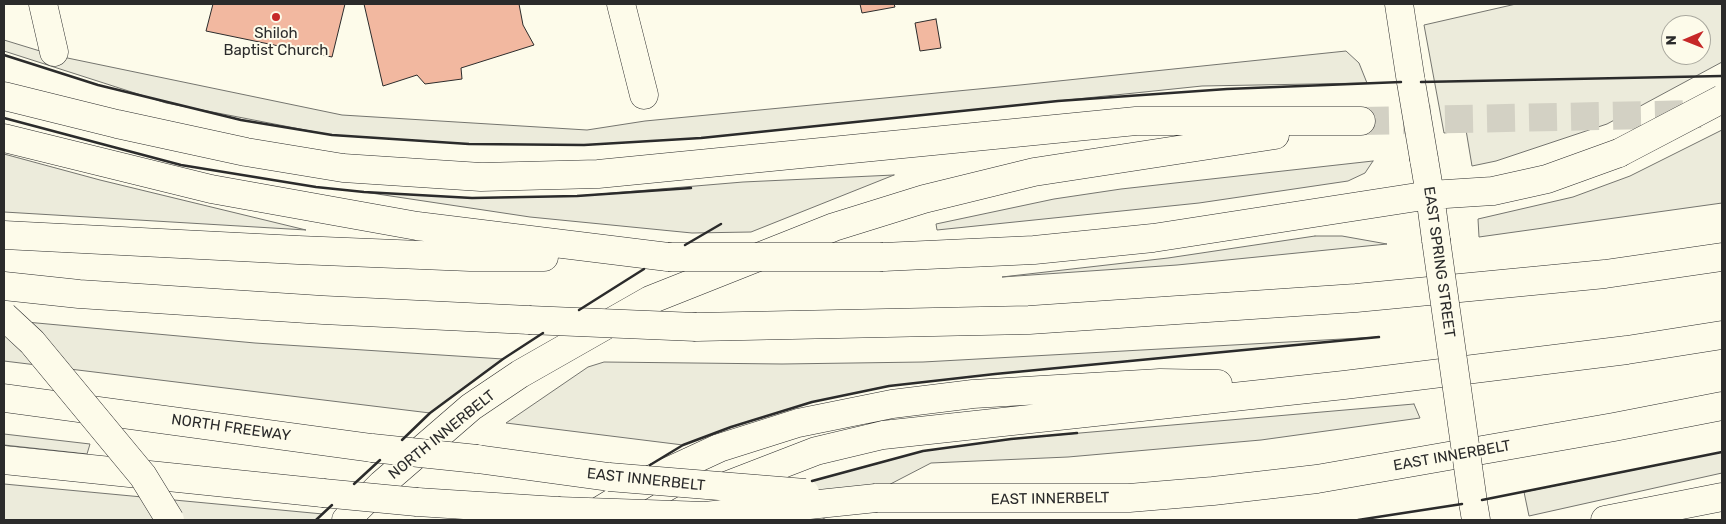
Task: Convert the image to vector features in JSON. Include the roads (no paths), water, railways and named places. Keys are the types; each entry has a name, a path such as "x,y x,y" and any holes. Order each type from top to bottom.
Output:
{"main road":[{"path":"43,4 54,52"},
{"path":"620,4 644,95"},
{"name":"EAST SPRING STREET","path":"1399,4 1430,195 1474,511"},
{"path":"4,83 117,124"},
{"path":"4,96 117,124"},
{"path":"4,235 470,257 883,257 1034,250 1153,238 1430,195 1493,191 1546,179 1619,153 1722,98"},
{"name":"NORTH INNERBELT","path":"117,124 246,152 343,168 481,177 598,174 1136,121 1361,121 1034,172 924,199 834,227 650,300 520,374 471,407 382,484 346,520"},
{"path":"4,138 211,189 348,214 417,226 668,257"},
{"path":"4,286 79,294 284,308 696,327 1029,320 1356,298 1605,274 1722,257"},
{"path":"4,316 32,342 143,476 170,520"},
{"path":"666,520 728,485 816,451 883,434 1344,385 1628,350 1722,335"},
{"path":"584,520 652,478 719,448 798,423 892,404 973,394 1160,383 1344,385"},
{"name":"NORTH FREEWAY","path":"4,398 372,448"},
{"name":"EAST INNERBELT","path":"372,448 478,459 609,477 876,498 1129,498 1318,479 1604,429 1722,406"},
{"path":"4,460 417,502 558,511 704,516 876,498"},
{"path":"1605,520 1722,496"}],"tunnel":[{"path":"1361,121 1701,114"}],"place":[{"name":"Shiloh Baptist Church","path":"276,17"}]}
